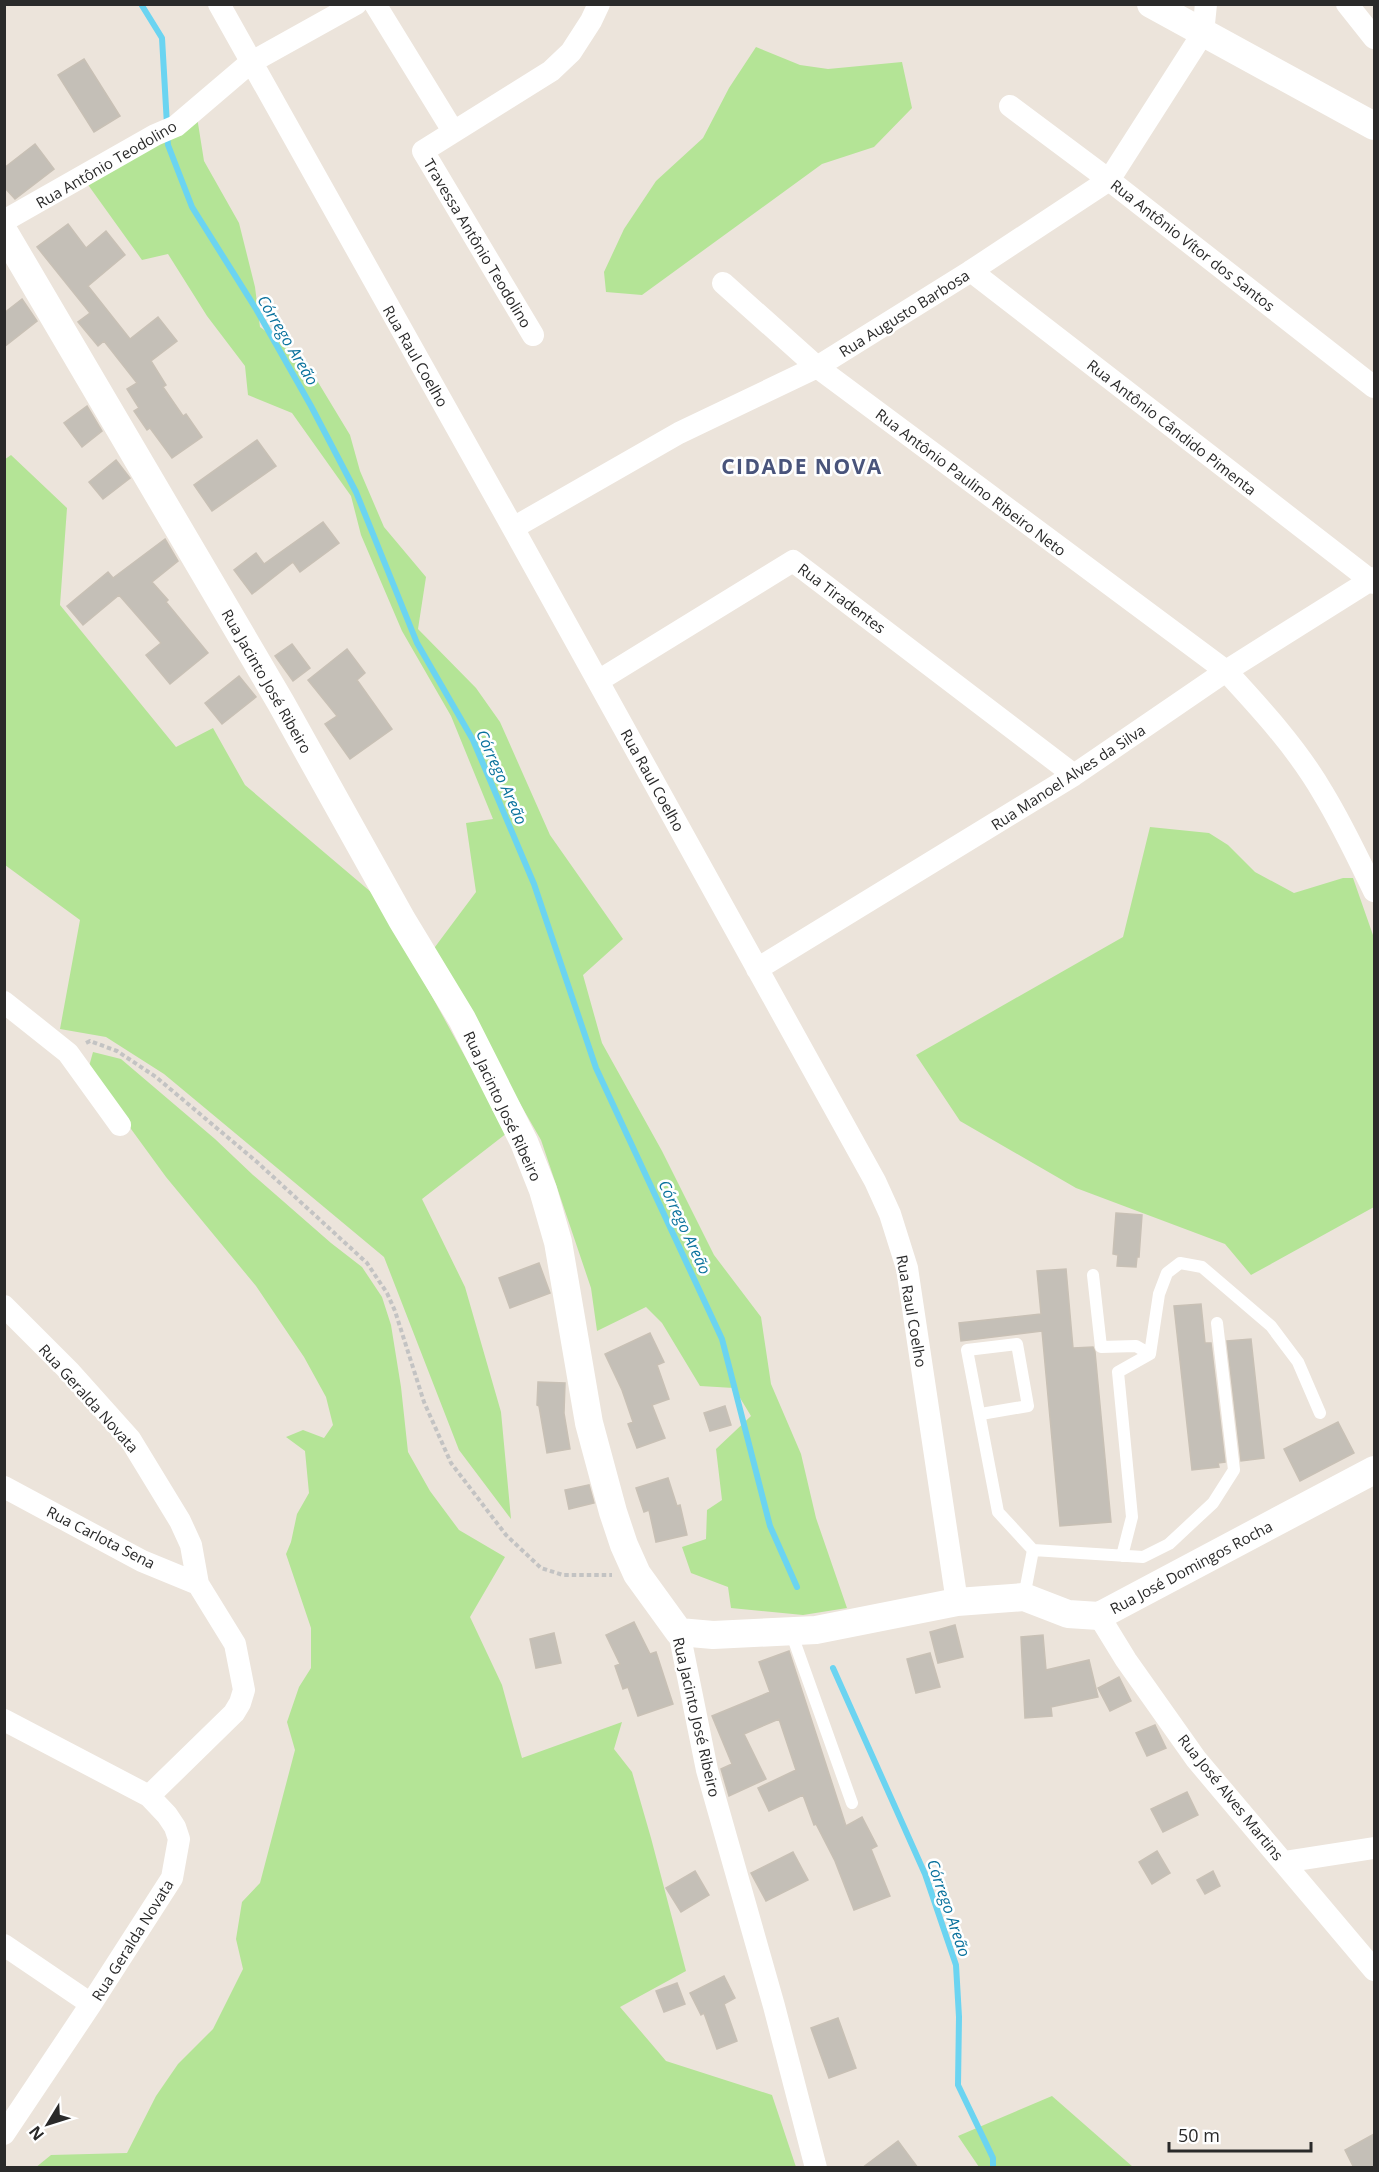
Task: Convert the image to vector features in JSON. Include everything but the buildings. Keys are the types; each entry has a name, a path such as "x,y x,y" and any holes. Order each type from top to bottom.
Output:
{"street":[{"name":"Rua Raul Coelho","path":"219,4 875,1181 890,1214 907,1268 957,1602"},
{"name":"Rua Antônio Teodolino","path":"4,221 165,131 250,63 356,4"},
{"path":"375,4 453,132 551,71 571,52 599,4"},
{"path":"1151,4 1373,121"},
{"name":"Rua Augusto Barbosa","path":"513,528 678,433 817,368 971,272 1109,180 1203,33 1206,4"},
{"path":"1347,4 1374,38"},
{"name":"Rua Antônio Vítor dos Santos","path":"1010,106 1109,180 1374,387"},
{"name":"Travessa Antônio Teodolino","path":"453,132 423,151 533,335"},
{"name":"Rua Jacinto José Ribeiro","path":"4,232 281,703 402,920 462,1019 524,1142 543,1190 558,1242 589,1423 613,1512 637,1574 679,1632 707,1770 774,2006 816,2168"},
{"name":"Rua Antônio Cândido Pimenta","path":"971,272 1373,580"},
{"name":"Rua Antônio Paulino Ribeiro Neto","path":"723,282 817,368 1226,672 1263,711 1311,773 1374,891"},
{"name":"Rua Tiradentes","path":"598,681 793,561 1074,775"},
{"name":"Rua Manoel Alves da Silva","path":"757,969 1074,775 1226,672 1373,580"},
{"path":"4,1002 68,1053 120,1125"},
{"name":"Rua Geralda Novata","path":"4,1306 70,1372 130,1439 180,1521 191,1545 198,1584 235,1644 244,1690 234,1713 148,1796 167,1815 175,1827 178,1839 176,1864 172,1878 4,2134"},
{"name":"Rua José Domingos Rocha","path":"679,1632 713,1635 816,1630 957,1602 1024,1598 1068,1614 1099,1616 1374,1470"},
{"name":"Rua Carlota Sena","path":"4,1487 142,1561 198,1584"},
{"name":"Rua José Alves Martins","path":"1099,1616 1126,1660 1196,1759 1374,1970"},
{"path":"4,1719 148,1796"},
{"path":"1284,1862 1374,1848"},
{"path":"4,1945 91,2004"}],"lane":[{"path":"1150,1354 1159,1294 1167,1273 1180,1263 1202,1267 1270,1326 1298,1362 1320,1413"},
{"path":"1093,1275 1101,1347 1136,1346 1150,1354"},
{"path":"981,1414 1028,1406 1017,1344 968,1350 998,1512 1034,1550 1143,1557 1169,1544 1213,1503 1234,1470 1217,1323"},
{"path":"1122,1556 1132,1517 1118,1372 1150,1354"},
{"path":"1024,1598 1034,1550"},
{"path":"790,1631 852,1803"}],"path":[{"path":"68,1053 90,1041 117,1051 156,1077 257,1162 367,1263 387,1293 395,1311 424,1402 451,1463 506,1535 541,1569 562,1575 637,1574"}],"green space":[{"path":"756,47 800,65 828,69 902,62 912,108 874,147 822,164 642,295 606,292 604,272 624,229 656,181 703,138 729,88"},
{"path":"197,117 204,161 239,223 255,287 260,327 304,359 350,435 360,471 384,527 426,577 418,629 476,688 500,722 550,835 623,939 583,975 602,1043 662,1151 714,1255 761,1317 771,1384 801,1454 816,1518 847,1608 803,1615 731,1608 728,1587 691,1573 682,1547 706,1539 707,1510 722,1500 716,1449 751,1416 734,1388 700,1386 662,1323 646,1307 597,1331 591,1288 541,1140 432,951 476,892 466,823 493,819 451,716 402,631 361,535 351,496 292,413 248,395 245,366 207,316 168,254 142,260 86,182"},
{"path":"11,455 67,508 60,605 176,747 213,728 245,785 378,898 507,1133 422,1199 465,1287 501,1412 511,1519 459,1450 384,1257 164,1074 106,1037 60,1029 80,920 5,865 4,460"},
{"path":"1150,827 1209,833 1228,845 1255,872 1294,893 1343,878 1353,878 1374,938 1374,1207 1251,1275 1225,1244 1076,1188 960,1121 916,1055 1123,937"},
{"path":"93,1052 121,1059 331,1243 362,1267 382,1297 391,1325 408,1452 430,1491 459,1530 505,1557 470,1617 502,1685 522,1758 622,1722 614,1749 632,1772 686,1971 620,2007 666,2061 772,2095 796,2167 35,2168 51,2155 127,2153 156,2096 178,2064 213,2029 243,1969 236,1939 242,1902 260,1883 295,1750 287,1722 299,1687 311,1668 311,1628 286,1554 297,1514 309,1493 305,1451 286,1437 303,1430 324,1438 333,1425 326,1397 304,1357 256,1286 166,1177 88,1070"},
{"path":"1052,2096 1133,2167 979,2167 958,2136"}],"waterway":[{"name":"Córrego Areão","path":"141,4 162,38 167,125"},
{"name":"Córrego Areão","path":"167,135 168,145 192,207 256,309 311,406 356,492 417,643 473,740 534,884 596,1068 722,1339 770,1526 797,1587"},
{"name":"Córrego Areão","path":"833,1668 925,1874 956,1965 959,2017 958,2085 993,2158 993,2168"}],"district":[{"name":"CIDADE NOVA","path":"802,466"}]}
